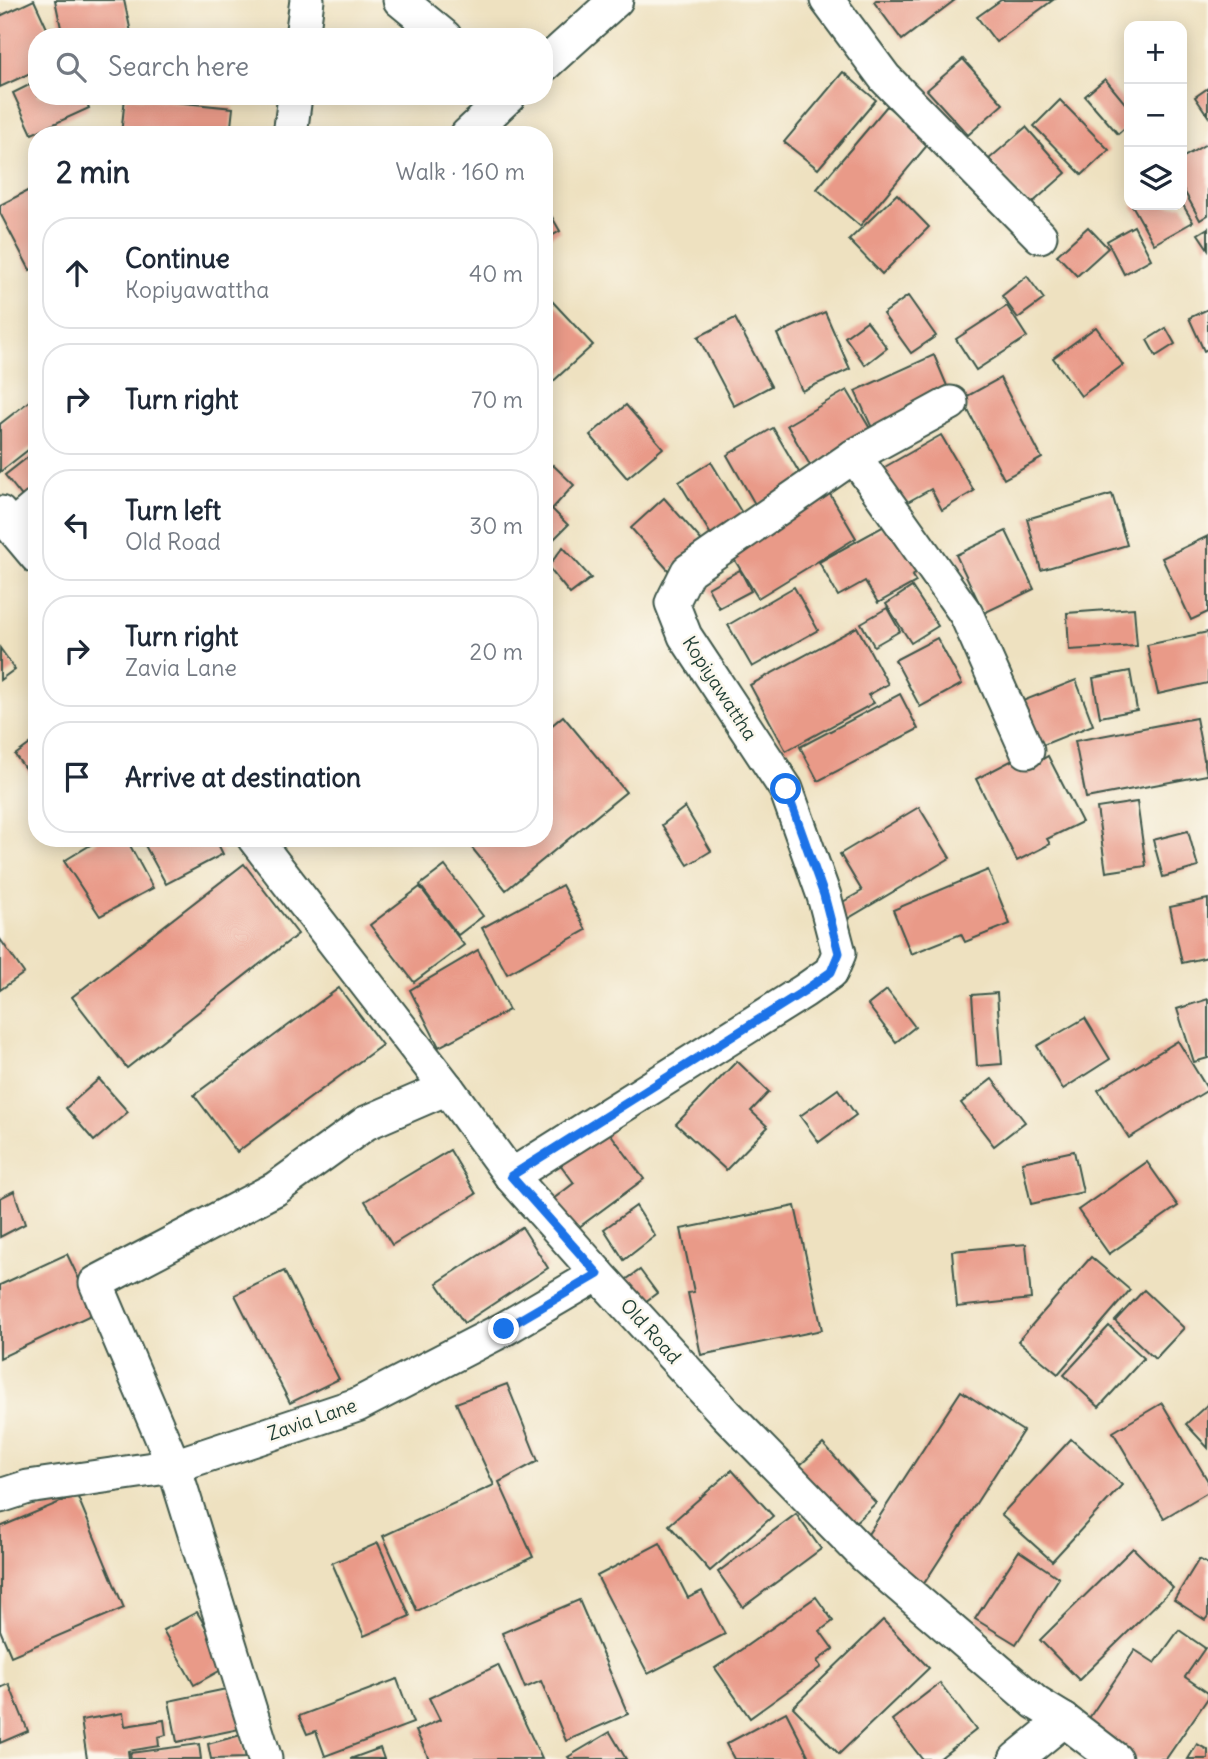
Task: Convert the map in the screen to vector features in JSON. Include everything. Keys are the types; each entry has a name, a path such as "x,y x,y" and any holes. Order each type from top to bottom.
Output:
{"street":[{"path":"303,28 307,0"},
{"path":"400,0 434,28"},
{"path":"553,57 616,0"},
{"path":"827,0 885,78 1040,236"},
{"path":"291,126 294,105"},
{"path":"477,126 499,105"},
{"name":"Kopiyawattha","path":"511,1176 831,972 839,953 824,895 786,789 685,636 672,603 688,571 854,457 951,403"},
{"path":"854,457 966,614 1027,751"},
{"path":"17,515 28,538"},
{"name":"Old Road","path":"261,847 447,1088 511,1176 726,1414 865,1556 1036,1703 1065,1720 1115,1759"},
{"path":"265,1759 174,1466 96,1283 275,1189 366,1123 447,1088"},
{"name":"Zavia Lane","path":"0,1496 28,1488 174,1466 357,1405 504,1329 598,1274"},
{"path":"1016,1759 1065,1720"}],"building":[{"path":"34,0 47,28 28,28 28,74 0,87 0,16"},
{"path":"55,0 124,0 130,28 61,28"},
{"path":"955,0 902,40 874,2"},
{"path":"1001,0 1053,0 996,42 977,17"},
{"path":"963,59 1003,104 968,135 927,90"},
{"path":"843,72 876,100 818,169 784,142"},
{"path":"1105,79 1124,102 1124,129 1118,134 1085,96"},
{"path":"28,86 28,105 88,105 89,108 50,126 28,126 13,93"},
{"path":"1208,88 1208,116 1195,97"},
{"path":"1060,100 1109,150 1082,175 1034,126"},
{"path":"124,105 204,105 233,108 231,126 122,126"},
{"path":"887,106 930,142 860,226 817,189"},
{"path":"1026,127 1066,173 1030,205 989,159"},
{"path":"1208,143 1208,215 1200,220 1187,196 1187,155"},
{"path":"28,191 28,266 0,213 0,205"},
{"path":"897,194 929,227 882,274 849,240"},
{"path":"1135,210 1186,210 1193,222 1154,244"},
{"path":"553,219 560,231 553,235"},
{"path":"1134,226 1151,259 1124,274 1107,241"},
{"path":"1088,227 1108,248 1077,276 1057,255"},
{"path":"1208,228 1208,249 1198,234"},
{"path":"1027,276 1044,299 1018,318 1002,296"},
{"path":"908,296 936,336 911,353 883,314"},
{"path":"553,302 593,345 553,381"},
{"path":"1007,306 1027,337 976,370 956,339"},
{"path":"1208,309 1208,349 1204,351 1189,318"},
{"path":"825,312 850,369 802,391 777,334"},
{"path":"735,318 771,386 734,406 698,337"},
{"path":"867,321 887,348 865,365 845,337"},
{"path":"1096,327 1123,365 1081,396 1053,358"},
{"path":"1166,328 1175,344 1156,356 1147,340"},
{"path":"934,355 950,393 872,428 855,391"},
{"path":"1000,378 1042,458 1004,479 962,399"},
{"path":"847,390 872,432 811,467 787,425"},
{"path":"28,402 28,450 0,472 0,424"},
{"path":"626,405 663,448 627,478 590,435"},
{"path":"773,428 803,479 756,506 727,455"},
{"path":"941,435 974,491 942,510 931,489 904,504 883,468"},
{"path":"28,457 28,498 25,500 5,475"},
{"path":"711,462 745,518 713,538 679,482"},
{"path":"553,465 574,485 553,508"},
{"path":"830,494 856,538 758,598 731,554"},
{"path":"1112,494 1127,545 1041,570 1027,519"},
{"path":"664,498 702,541 669,571 631,528"},
{"path":"553,510 568,525 553,540"},
{"path":"895,520 923,569 912,576 916,582 878,603 865,581 838,596 819,562"},
{"path":"1006,531 1034,589 984,613 956,555"},
{"path":"1208,536 1208,612 1191,620 1162,558"},
{"path":"563,547 591,578 570,594 553,573 553,560"},
{"path":"740,570 751,591 719,608 708,588"},
{"path":"794,587 818,630 752,667 728,625"},
{"path":"912,587 938,626 911,643 886,604"},
{"path":"887,608 900,631 874,646 861,623"},
{"path":"1134,608 1137,646 1069,650 1067,613"},
{"path":"857,627 888,684 868,695 874,703 786,751 750,685"},
{"path":"1208,632 1208,683 1158,694 1147,645"},
{"path":"937,638 962,684 920,707 895,660"},
{"path":"0,648 15,669 0,680"},
{"path":"1130,671 1137,710 1100,717 1093,678"},
{"path":"1076,680 1093,725 1033,749 1015,704"},
{"path":"900,694 918,729 818,781 800,747"},
{"path":"563,716 626,792 506,890 471,847 553,847 553,724"},
{"path":"1196,718 1207,775 1086,798 1075,741"},
{"path":"28,746 28,773 15,755"},
{"path":"1030,751 1036,763 1048,756 1082,822 1047,839 1050,844 1017,861 976,779"},
{"path":"1137,802 1146,866 1106,872 1097,808"},
{"path":"685,807 711,851 688,865 662,825"},
{"path":"919,807 950,858 842,922 834,907 862,891 840,854"},
{"path":"1188,831 1198,867 1163,877 1153,840"},
{"path":"87,847 131,847 153,888 100,916 64,861"},
{"path":"146,847 220,847 223,854 166,884"},
{"path":"244,864 298,934 127,1068 72,997"},
{"path":"445,866 483,916 458,935 420,885"},
{"path":"988,870 1010,924 965,942 961,934 911,954 893,910"},
{"path":"562,885 586,930 507,974 482,928"},
{"path":"420,887 464,945 414,982 370,925"},
{"path":"1208,899 1208,957 1182,963 1170,907"},
{"path":"0,939 24,973 0,990"},
{"path":"478,950 509,1010 439,1047 410,990"},
{"path":"339,988 382,1045 237,1152 194,1095"},
{"path":"887,990 915,1027 896,1042 868,1005"},
{"path":"997,993 1002,1064 977,1066 972,995"},
{"path":"1208,999 1208,1058 1194,1062 1177,1009"},
{"path":"1085,1018 1110,1059 1063,1089 1037,1046"},
{"path":"1178,1041 1208,1090 1129,1138 1098,1090"},
{"path":"737,1061 769,1092 751,1111 768,1127 726,1170 676,1124"},
{"path":"99,1079 128,1112 94,1141 66,1108"},
{"path":"992,1079 1025,1122 994,1146 961,1103"},
{"path":"838,1089 856,1115 819,1142 800,1116"},
{"path":"604,1125 644,1179 571,1233 548,1203 574,1183 557,1160"},
{"path":"450,1150 476,1194 392,1245 365,1201"},
{"path":"1074,1151 1083,1192 1031,1204 1022,1162"},
{"path":"1147,1162 1178,1206 1109,1254 1078,1210"},
{"path":"14,1191 25,1224 0,1237 0,1198"},
{"path":"636,1206 655,1236 624,1260 604,1229"},
{"path":"795,1206 822,1330 701,1355 688,1293 694,1292 681,1229"},
{"path":"522,1227 548,1268 464,1323 437,1283"},
{"path":"1026,1244 1031,1299 957,1307 952,1251"},
{"path":"67,1254 95,1313 0,1358 0,1285"},
{"path":"1091,1257 1130,1290 1058,1374 1018,1341"},
{"path":"640,1270 657,1293 634,1310 617,1286"},
{"path":"284,1271 339,1379 290,1403 235,1295"},
{"path":"1144,1290 1184,1328 1155,1359 1115,1321"},
{"path":"1109,1326 1144,1358 1099,1407 1064,1375"},
{"path":"507,1384 538,1461 499,1482 533,1557 417,1611 383,1536 494,1485 456,1403"},
{"path":"961,1391 1023,1431 923,1585 861,1545"},
{"path":"1162,1403 1208,1481 1208,1492 1164,1518 1113,1432"},
{"path":"1208,1404 1208,1448 1186,1424"},
{"path":"1071,1439 1122,1485 1052,1561 1001,1515"},
{"path":"823,1444 876,1503 851,1526 797,1468"},
{"path":"732,1470 773,1516 710,1571 669,1525"},
{"path":"77,1495 124,1608 11,1656 0,1630 0,1527"},
{"path":"796,1514 821,1549 743,1607 718,1572"},
{"path":"378,1543 410,1616 364,1636 332,1563"},
{"path":"660,1543 688,1598 702,1591 725,1634 648,1674 597,1576"},
{"path":"1133,1548 1173,1588 1079,1680 1040,1640"},
{"path":"1019,1551 1059,1578 1016,1644 975,1619"},
{"path":"1199,1559 1208,1564 1208,1616 1205,1620 1174,1600"},
{"path":"816,1597 833,1621 820,1631 833,1649 817,1661 821,1667 750,1718 715,1668"},
{"path":"579,1600 628,1714 566,1741 541,1681 525,1688 502,1633"},
{"path":"197,1612 228,1666 194,1685 163,1630"},
{"path":"883,1620 929,1668 839,1754 793,1707"},
{"path":"1179,1630 1205,1648 1185,1677 1208,1693 1208,1698 1166,1759 1130,1759 1083,1727 1135,1650 1155,1663"},
{"path":"498,1665 542,1759 429,1759 416,1731 440,1720 429,1698"},
{"path":"397,1679 413,1723 325,1756 316,1731 307,1734 299,1716"},
{"path":"940,1683 976,1730 939,1759 922,1759 892,1720"},
{"path":"9,1684 28,1731 0,1743 0,1688"},
{"path":"236,1687 244,1728 177,1742 169,1701"},
{"path":"786,1712 810,1759 734,1759 726,1744"},
{"path":"123,1713 125,1726 164,1720 166,1735 158,1737 159,1746 128,1751 129,1759 87,1759 81,1720"},
{"path":"610,1732 626,1759 568,1757"},
{"path":"241,1735 246,1758 211,1759 208,1744"},
{"path":"199,1744 201,1759 131,1759 130,1753"},
{"path":"1197,1744 1208,1750 1208,1759 1188,1759"},
{"path":"380,1748 384,1759 350,1759"}],"route":[{"path":"504,1329 598,1274 511,1176 831,972 839,953 824,895 786,789"}]}
